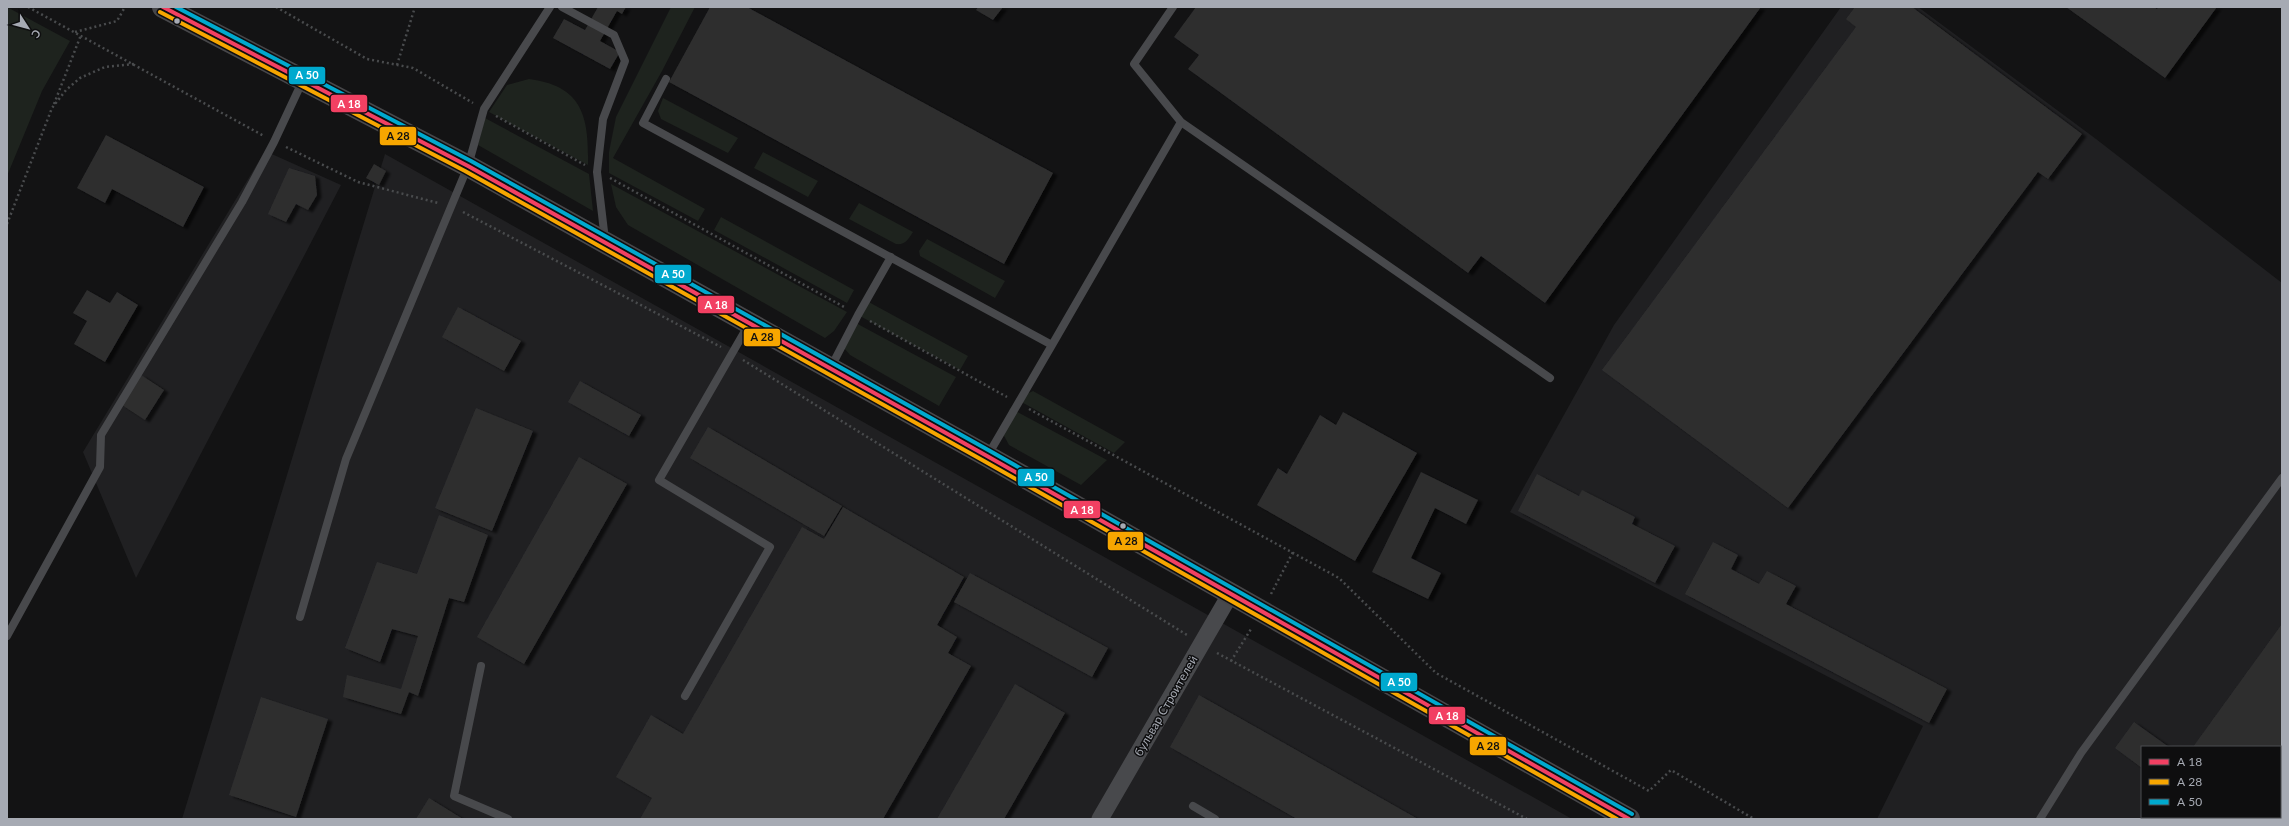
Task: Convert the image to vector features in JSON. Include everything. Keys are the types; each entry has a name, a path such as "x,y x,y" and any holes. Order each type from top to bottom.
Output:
{"main road":[{"path":"163,7 468,166 750,322 830,369 1231,593 1629,819"}],"street":[{"name":"бульвар Строителей","path":"1100,819 1231,593"}],"lane":[{"path":"300,617 346,459 468,166 484,109 550,7"},
{"path":"562,7 614,35 625,61 603,119 597,172 605,242"},
{"path":"1173,7 1134,64 1181,122 1550,378"},
{"path":"666,79 644,122 1052,345"},
{"path":"7,636 100,467 101,435 242,202 274,142 303,80"},
{"path":"987,456 1181,122"},
{"path":"830,369 858,315 891,257"},
{"path":"685,696 770,547 659,480 733,354 750,322"},
{"path":"2040,819 2081,753 2282,478"},
{"path":"481,666 454,796 508,819"},
{"path":"1193,806 1215,819"}],"path":[{"path":"28,7 82,35 274,142 358,182 451,206 733,354 1202,644 1527,819"},
{"path":"75,32 117,21 125,7"},
{"path":"276,7 367,59 413,68 597,172 1339,578 1436,673 1648,791 1671,770 1754,819"},
{"path":"397,65 415,7"},
{"path":"7,224 82,35"},
{"path":"52,108 66,90 80,78 105,67 134,64"}],"shaded area":[{"path":"7,7 70,41 42,91 7,176"},
{"path":"671,7 695,7 662,71 613,158 705,209 698,221 609,173 609,152 616,117"},
{"path":"1841,7 1918,7 2096,139 2282,283 2282,819 1877,819 1923,726 1510,512 1614,325"},
{"path":"529,79 547,83 561,89 572,97 579,107 587,132 588,165 489,112 507,85"},
{"path":"663,98 738,138 728,153 661,119 658,111"},
{"path":"485,118 589,174 593,211 478,145"},
{"path":"265,151 341,185 136,578 83,452"},
{"path":"763,152 818,181 808,197 754,168"},
{"path":"385,154 1572,819 182,819"},
{"path":"611,184 847,312 834,331 825,338 628,225 616,207"},
{"path":"859,203 913,232 910,237 902,244 896,244 849,219"},
{"path":"721,217 854,290 847,303 714,230"},
{"path":"927,239 1005,281 995,298 920,256 919,251"},
{"path":"865,300 968,356 960,370 858,315"},
{"path":"854,322 956,377 939,406 850,355 844,348"},
{"path":"1033,391 1125,442 1114,453 1016,399"},
{"path":"1010,408 1107,460 1081,485 1009,445 1002,432"}],"building":[{"path":"598,7 626,7 622,14 617,11 600,41 620,52 610,69 553,38 564,19 585,30"},
{"path":"710,7 747,7 1053,173 1004,264 669,82"},
{"path":"978,7 1003,7 993,20 976,10"},
{"path":"1196,7 1761,7 1545,303 1481,256 1468,273 1188,69 1199,55 1174,37"},
{"path":"1855,7 1912,7 2082,134 2048,179 2038,172 1788,508 1602,370 1856,27 1846,19"},
{"path":"2066,7 2154,7 2157,9 2158,7 2217,7 2165,78"},
{"path":"106,135 204,187 183,227 112,189 105,203 77,188"},
{"path":"374,164 386,171 379,185 366,178"},
{"path":"289,168 315,176 317,195 308,210 296,204 286,222 268,214"},
{"path":"87,290 110,303 117,292 138,305 105,362 74,344 87,321 73,313"},
{"path":"458,307 521,341 504,371 442,337"},
{"path":"141,375 164,390 145,420 122,405"},
{"path":"580,381 641,415 629,436 568,402"},
{"path":"476,408 533,431 492,531 435,508"},
{"path":"1343,412 1417,453 1355,561 1257,505 1278,468 1287,474 1320,415 1336,425"},
{"path":"708,427 842,506 824,536 690,458"},
{"path":"579,457 627,484 524,664 477,637"},
{"path":"1421,472 1478,500 1466,524 1435,508 1411,558 1441,573 1428,599 1372,572"},
{"path":"1537,474 1579,496 1582,490 1635,517 1632,524 1675,546 1655,583 1518,511"},
{"path":"843,507 964,577 937,625 957,637 948,653 971,666 883,819 640,819 652,798 616,777 651,715 683,734 802,527 824,539"},
{"path":"439,515 488,535 464,602 449,598 418,696 409,692 401,714 343,697 347,675 401,689 418,636 392,629 380,662 345,648 377,562 417,574"},
{"path":"1713,542 1738,555 1731,569 1759,584 1767,571 1796,586 1786,604 1947,689 1929,723 1685,594"},
{"path":"970,573 1108,648 1092,677 954,602"},
{"path":"2282,624 2282,819 2211,818 2281,818 2281,746 2194,746"},
{"path":"1015,684 1065,713 1004,819 937,819"},
{"path":"1199,695 1418,819 1297,819 1170,747"},
{"path":"261,697 328,719 296,817 229,795"},
{"path":"2134,722 2168,746 2141,746 2141,767 2115,748"},
{"path":"429,798 463,819 416,819"}],"transit line":[{"path":"163,7 468,166 987,456 1629,819"},
{"path":"176,7 471,161 990,451 1632,814"},
{"path":"160,12 465,171 984,461 1617,819"}]}
